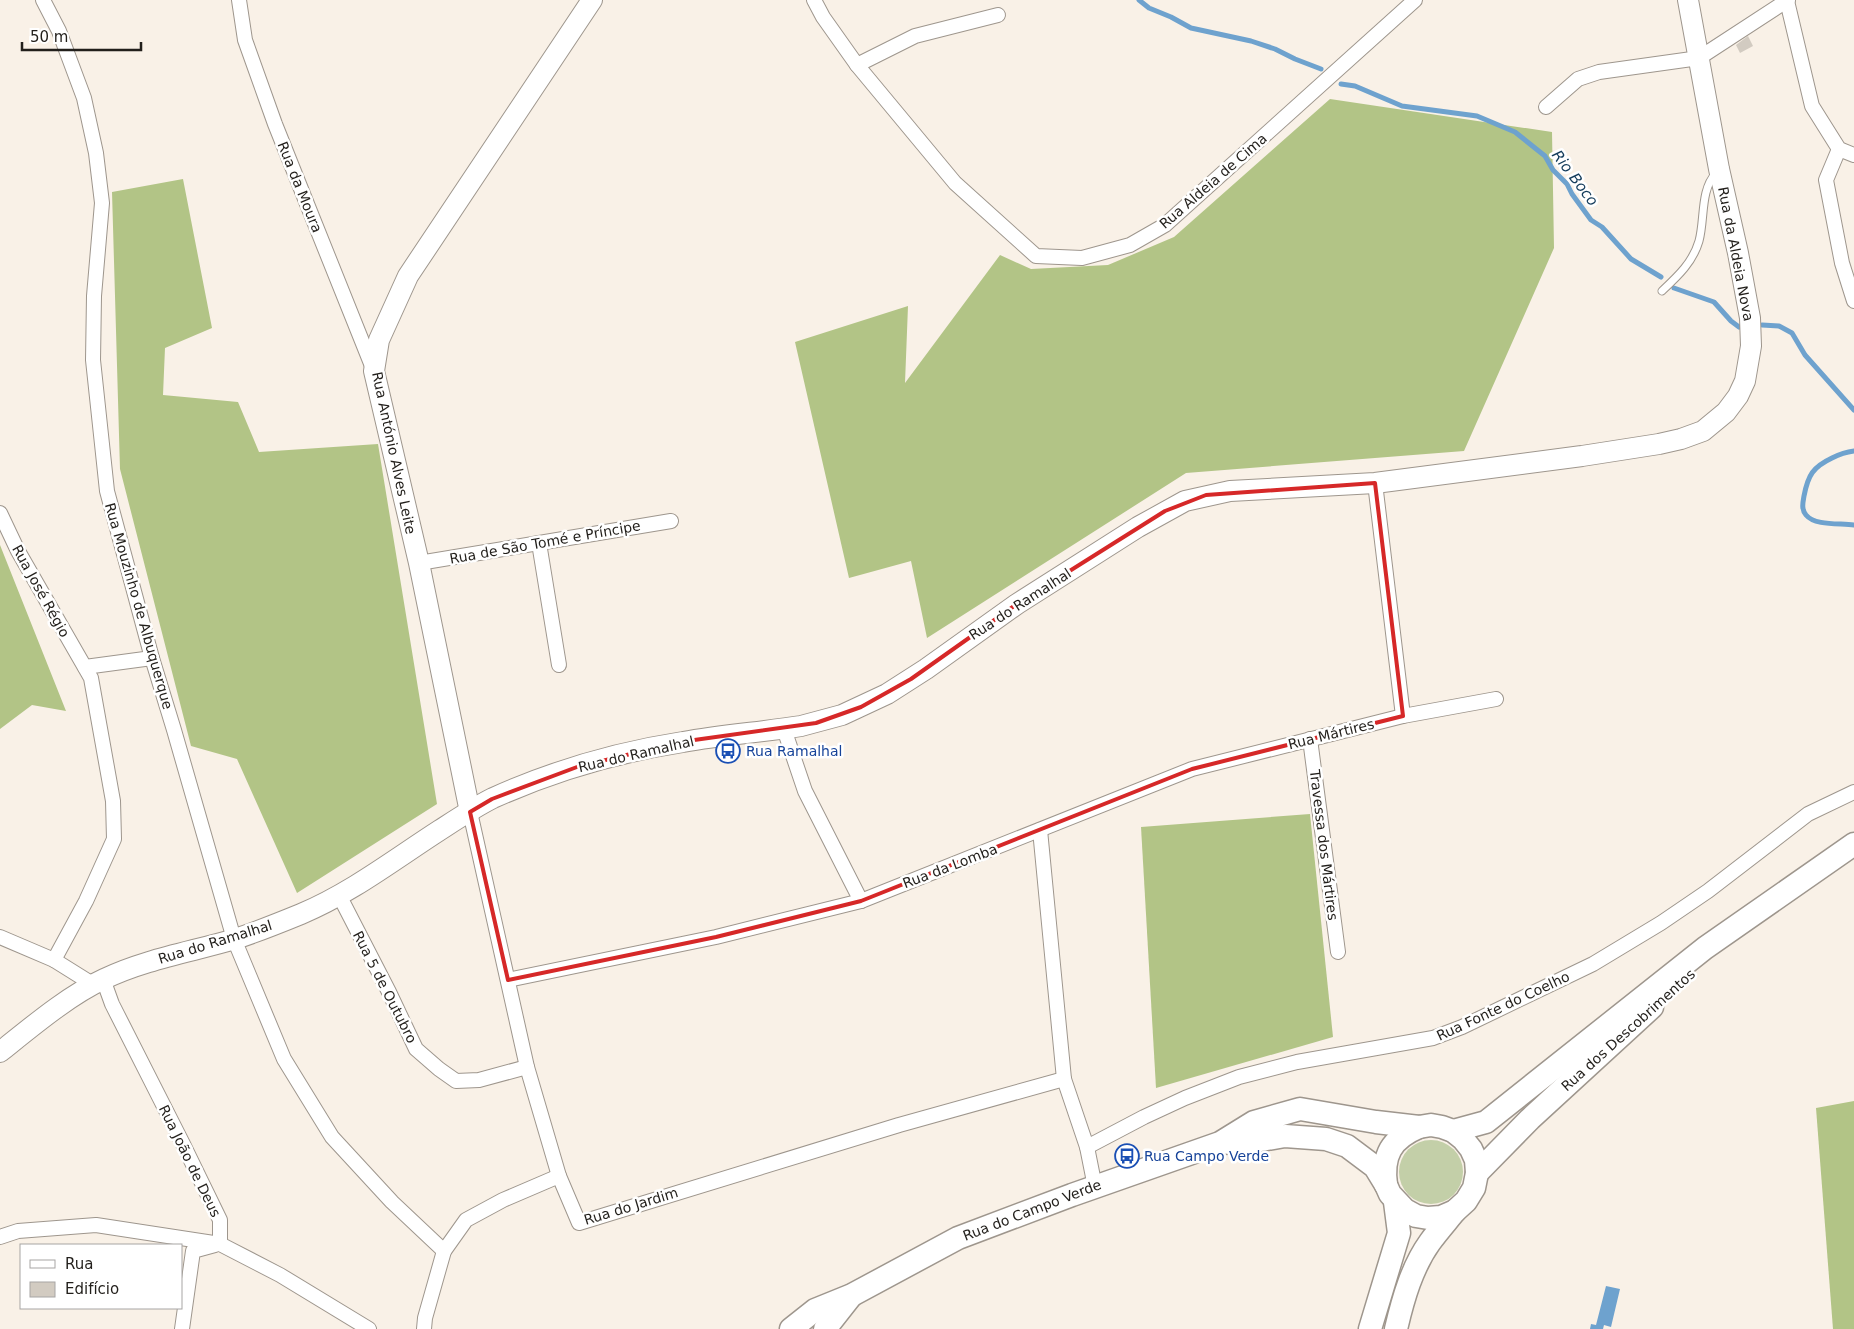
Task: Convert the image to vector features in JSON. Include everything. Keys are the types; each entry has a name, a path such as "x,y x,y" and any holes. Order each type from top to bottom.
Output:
{"main road":[{"name":"Rua dos Descobrimentos","path":"1453,1131 1486,1122 1705,948 1854,844"},
{"name":"Rua dos Descobrimentos","path":"1477,1173 1530,1119 1682,980 1785,893"},
{"name":"Rua do Campo Verde","path":"791,1329 815,1310 852,1295 958,1238 1220,1143 1254,1122 1300,1109 1376,1122 1419,1127 1431,1125 1453,1131"},
{"path":"1370,1329 1399,1233 1384,1170 1387,1156 1394,1143 1406,1133 1419,1127"},
{"path":"1396,1329 1401,1306 1417,1265 1430,1242 1455,1211 1466,1201 1474,1188 1477,1173 1476,1160 1471,1148 1453,1131"},
{"name":"Rua do Campo Verde","path":"1220,1143 1255,1141 1285,1136 1326,1139 1346,1146 1375,1167 1391,1194 1405,1210 1416,1216 1428,1218 1441,1217 1455,1211"},
{"name":"Rua do Campo Verde","path":"825,1329 852,1295"}],"street":[{"name":"Rua Mouzinho de Albuquerque","path":"43,0 59,31 84,98 96,153 102,204 93,360 107,491 152,658 234,939 284,1059 332,1136 392,1202 444,1251"},
{"name":"Rua da Moura","path":"238,0 245,40 275,124 374,371"},
{"name":"Rua António Alves Leite","path":"470,812 419,563 374,371 379,340 408,276 592,0"},
{"name":"Rua Aldeia de Cima","path":"814,0 823,17 857,65 955,183 1036,256 1082,258 1130,245 1165,225 1415,0"},
{"name":"Rua da Aldeia Nova","path":"1375,483 1582,456 1681,439 1703,431 1726,412 1738,396 1745,381 1751,346 1750,318 1719,169 1688,0"},
{"path":"1546,107 1578,79 1599,72 1699,58 1787,0 1812,106 1839,149 1854,155"},
{"path":"857,65 914,36 998,15"},
{"path":"1839,149 1826,180 1842,262 1854,301"},
{"path":"1375,483 1403,716"},
{"name":"Rua do Ramalhal","path":"0,1052 59,1007 98,982 147,962 234,939 302,913 339,895 492,799 550,776 620,756 680,742 784,729 816,723 842,715 887,694 926,669 1017,604 1138,527 1185,502 1230,490 1375,483"},
{"name":"Rua José Régio","path":"0,513 18,551 91,678 113,801 114,839 86,901 54,960"},
{"name":"Rua de São Tomé e Príncipe","path":"419,563 671,521"},
{"path":"539,543 559,665"},
{"path":"85,667 152,658"},
{"name":"Rua Mártires","path":"1040,830 1192,769 1403,716 1496,700"},
{"path":"784,729 805,792 860,901"},
{"name":"Travessa dos Mártires","path":"1310,739 1338,952"},
{"name":"Rua Fonte do Coelho","path":"1087,1147 1152,1113 1239,1077 1297,1062 1433,1038 1462,1027 1593,964 1661,924 1708,891 1808,814 1854,792"},
{"name":"Rua do Jardim","path":"470,812 527,1067 559,1176 579,1223 899,1125 1064,1079"},
{"path":"1040,830 1064,1079 1087,1147 1095,1187"},
{"name":"Rua da Lomba","path":"508,980 716,936 860,901 1040,830"},
{"name":"Rua 5 de Outubro","path":"339,895 416,1049 439,1069 456,1080 479,1080 527,1067"},
{"path":"0,937 54,960 98,982"},
{"name":"Rua João de Deus","path":"98,982 112,1004 220,1220 220,1244"},
{"path":"424,1329 425,1318 444,1251 466,1220 503,1200 559,1176"},
{"path":"0,1237 18,1231 96,1226 220,1244 280,1275 369,1329"},
{"path":"182,1329 193,1251 220,1244"}],"lane":[{"path":"1662,291 1688,264 1695,252 1699,239 1706,188 1719,169"}],"highlighted area":[{"path":"1375,483 1403,716 1192,769 861,901 716,937 508,980 470,812 492,799 577,767 680,742 816,723 861,707 911,679 1017,604 1165,511 1206,495"}],"green space":[{"path":"1330,99 1552,132 1554,248 1464,451 1186,473 927,638 911,561 849,578 795,342 908,306 905,383 1000,255 1031,269 1108,265 1174,237"},
{"path":"183,179 212,328 165,348 163,395 238,402 259,452 378,444 437,804 297,893 237,759 191,746 120,469 112,192"},
{"path":"0,545 66,711 32,705 0,729"},
{"path":"1310,814 1333,1037 1156,1088 1141,827"},
{"path":"1854,1101 1854,1329 1833,1329 1816,1108"},
{"path":"1431,1140 1443,1143 1454,1149 1460,1160 1463,1172 1460,1184 1454,1195 1443,1201 1431,1204 1419,1201 1408,1195 1402,1184 1399,1172 1402,1160 1408,1149 1419,1143"}],"water":[{"path":"1606,1286 1620,1289 1611,1327 1604,1325 1603,1329 1590,1329 1591,1324 1596,1325"}],"building":[{"path":"1748,36 1753,46 1740,53 1736,45"}],"waterway":[{"name":"Rio Boco","path":"1139,0 1149,8 1191,28 1251,41 1321,69"},
{"name":"Rio Boco","path":"1341,84 1355,86 1402,106 1477,116 1515,132 1545,156 1553,170 1567,184 1591,220 1602,227 1631,259 1661,277"},
{"name":"Rio Boco","path":"1674,288 1714,302 1739,327"},
{"name":"Rio Boco","path":"1762,325 1779,326 1792,333 1805,355 1854,410"},
{"name":"Rio Boco","path":"1854,451 1826,461 1816,468 1807,482 1803,506 1806,515 1815,521 1854,525"}],"place":[{"name":"Rua Ramalhal","path":"728,751"},
{"name":"Rua Campo Verde","path":"1127,1156"}]}
